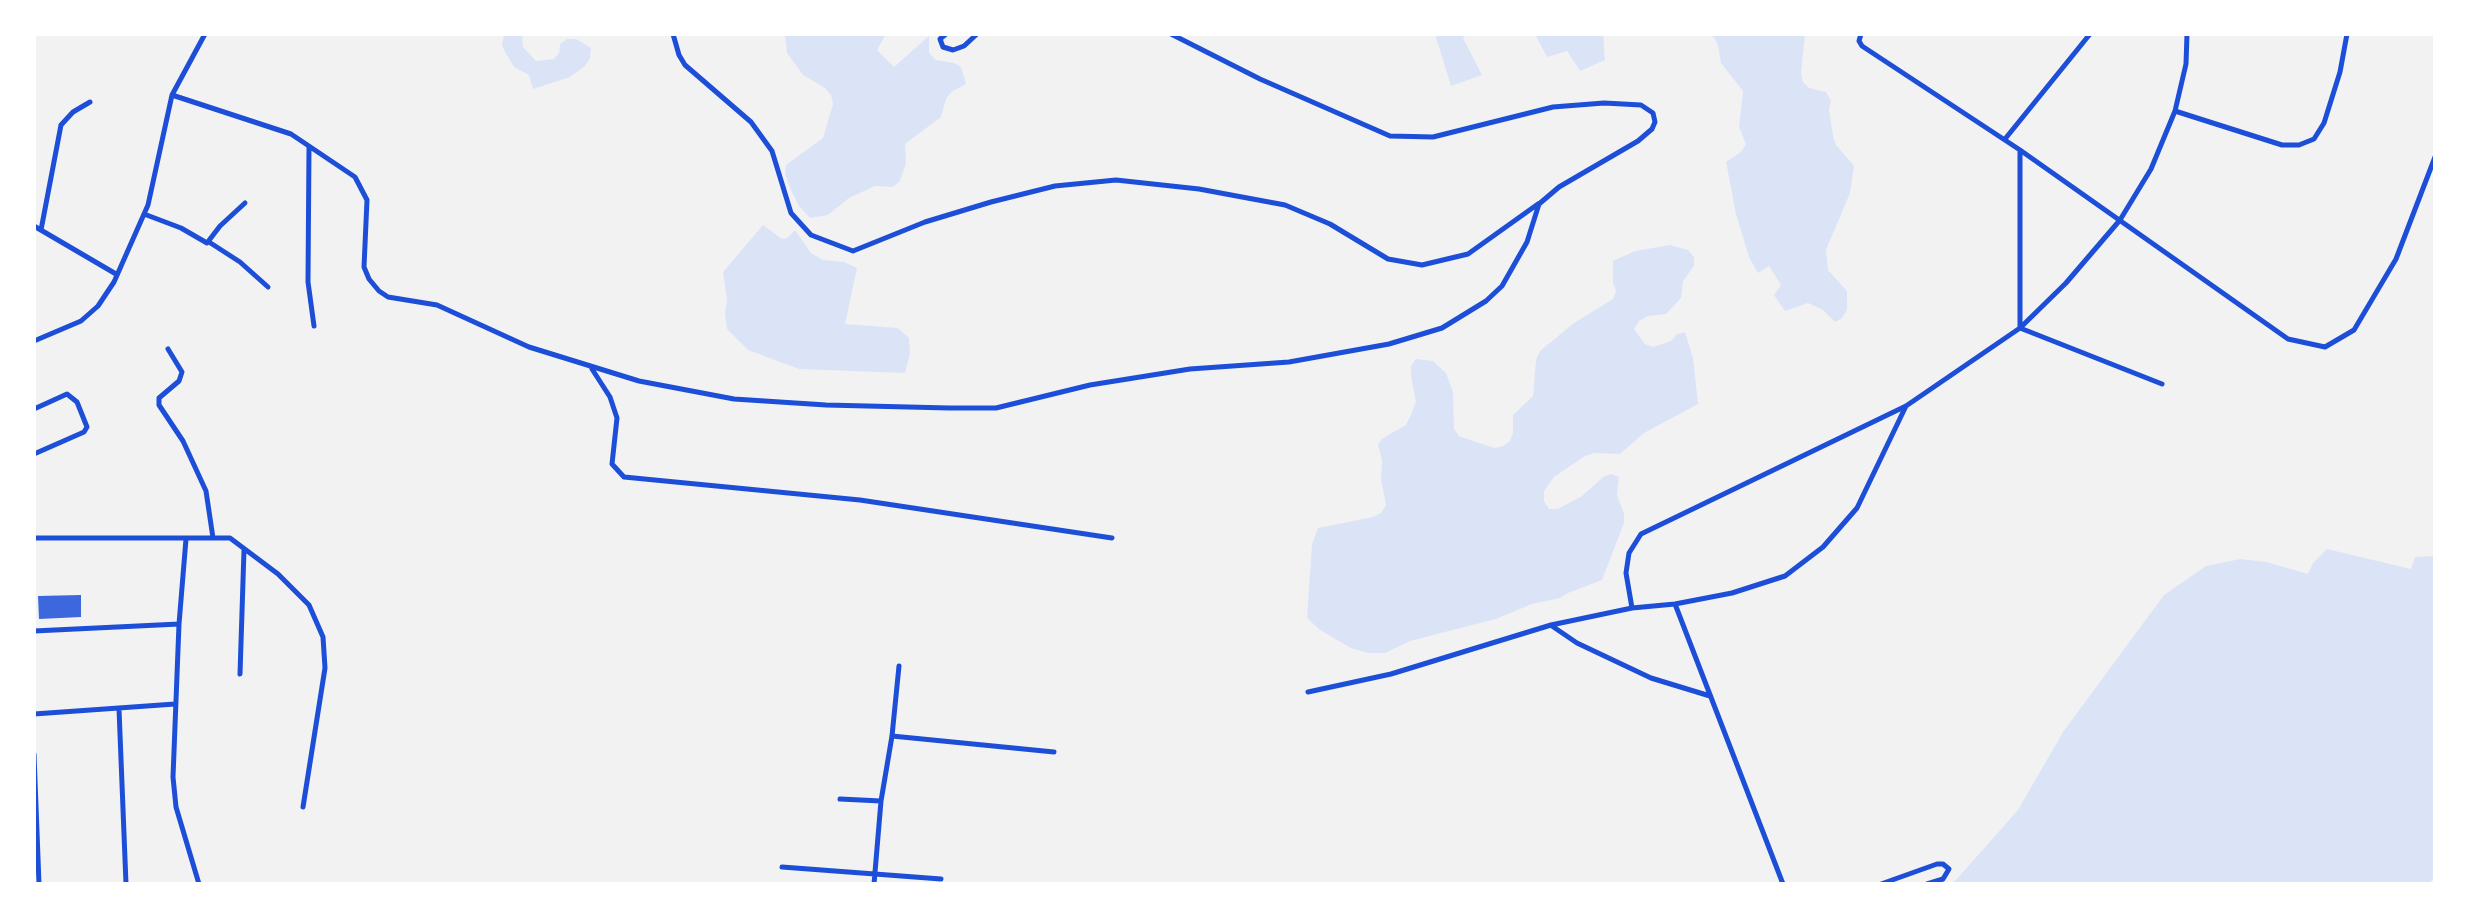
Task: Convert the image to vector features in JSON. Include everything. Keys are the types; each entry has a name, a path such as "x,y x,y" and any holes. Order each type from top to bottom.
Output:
{"street":[{"path":"34,341 81,321 98,306 114,282 144,214 172,95 205,34"},
{"path":"673,34 685,65 751,122 772,151 791,213 811,235 853,251 925,222 991,202 1055,186 1116,180 1199,189 1285,205 1330,224 1388,259 1422,265 1468,254 1559,187 1638,141 1652,129 1655,122 1653,113 1641,105 1604,103 1553,107 1433,137 1390,136 1260,79 1171,34"},
{"path":"946,34 940,39 943,47 953,50 964,46 977,34"},
{"path":"1861,34 1859,41 1862,46 2005,139 2288,339 2325,347 2354,330 2396,259 2435,157"},
{"path":"2005,139 2090,34"},
{"path":"1632,608 1626,573 1629,553 1641,534 1906,406 2020,328 2066,283 2120,220 2151,169 2175,111 2186,64 2187,34"},
{"path":"2175,111 2282,145 2299,145 2314,139 2324,123 2340,72 2347,34"},
{"path":"172,95 291,134 355,177 367,200 364,267 369,279 388,297 437,305 529,347 591,368 639,381 734,399 826,405 996,408 1090,385 1162,373 1289,362 1389,344 1442,328 1486,301 1502,286 1527,242 1539,204"},
{"path":"90,102 73,112 61,125 37,228 116,274"},
{"path":"309,146 308,282 314,326"},
{"path":"2020,150 2020,328"},
{"path":"209,242 220,226 245,203"},
{"path":"144,214 209,242 240,262 268,287"},
{"path":"2020,328 2162,384"},
{"path":"168,349 182,372 179,381 159,398 159,405 183,441 206,491 213,538"},
{"path":"591,368 610,397 617,418 612,464 624,477 860,500 1112,538"},
{"path":"34,409 67,394 77,402 87,427 84,432 34,454"},
{"path":"1308,692 1391,674 1551,625 1632,608 1675,604 1732,593 1785,576 1823,547 1857,508 1906,406"},
{"path":"34,538 230,538 278,574 309,605 323,637 325,668 303,807"},
{"path":"186,539 173,777 176,807 199,884"},
{"path":"240,674 244,549"},
{"path":"1675,604 1783,884"},
{"path":"34,631 179,624"},
{"path":"1551,625 1577,643 1651,678 1710,696"},
{"path":"874,884 881,801 899,666"},
{"path":"34,714 175,704"},
{"path":"119,709 126,884"},
{"path":"892,736 1054,752"},
{"path":"34,754 39,884"},
{"path":"840,799 881,801"},
{"path":"1881,884 1937,864 1949,869 1943,879 1927,884"},
{"path":"782,867 941,879"}],"shaded area":[{"path":"504,34 531,34 522,37 523,47 536,61 554,59 559,53 560,44 567,39 576,39 591,48 590,58 570,77 533,89 529,75 514,67 505,52 502,45"},
{"path":"785,34 886,34 877,50 894,67 929,36 929,53 936,60 961,67 966,84 951,92 941,117 905,144 906,163 900,181 893,187 875,186 849,198 828,215 810,218 791,190 785,174 786,165 823,138 833,104 825,88 803,75 787,53"},
{"path":"1435,34 1466,34 1463,38 1482,75 1451,86"},
{"path":"1535,34 1603,34 1605,60 1580,71 1567,51 1547,57"},
{"path":"1712,34 1805,34 1803,82 1809,88 1826,92 1831,101 1829,109 1836,145 1854,166 1850,193 1826,250 1828,270 1847,291 1847,310 1835,322 1823,310 1808,303 1785,311 1774,295 1781,285 1769,266 1758,273 1749,257 1736,214 1726,162 1741,152 1746,144 1739,127 1743,91 1721,63 1718,45"},
{"path":"763,225 782,239 795,230 811,253 823,260 844,262 857,268 845,324 898,328 909,338 910,354 905,373 799,369 748,350 727,329 723,272"},
{"path":"1670,245 1688,250 1694,257 1694,266 1683,281 1681,298 1666,314 1648,316 1639,321 1634,329 1645,344 1653,347 1685,332 1693,358 1698,404 1644,433 1620,454 1594,453 1585,456 1554,477 1544,491 1544,501 1549,509 1558,509 1582,496 1603,477 1611,474 1619,477 1617,495 1624,523 1602,580 1560,598 1532,604 1496,619 1410,641 1385,653 1368,653 1351,648 1320,630 1307,618 1312,544 1318,528 1373,517 1381,513 1386,505 1378,444 1406,425 1410,417 1416,402 1411,366 1416,359 1433,361 1446,373 1453,392 1454,429 1459,436 1494,448 1503,446 1510,441 1513,433 1513,415 1533,396 1536,360 1540,351 1574,323 1613,299 1616,291 1613,261 1635,251"},
{"path":"2327,549 2411,569 2415,557 2435,556 2435,876 2429,884 1947,884 1955,881 2018,810 2063,732 2164,595 2206,566 2240,559 2267,562 2308,574 2313,563"}],"building":[{"path":"81,595 81,617 39,619 38,596"}]}
